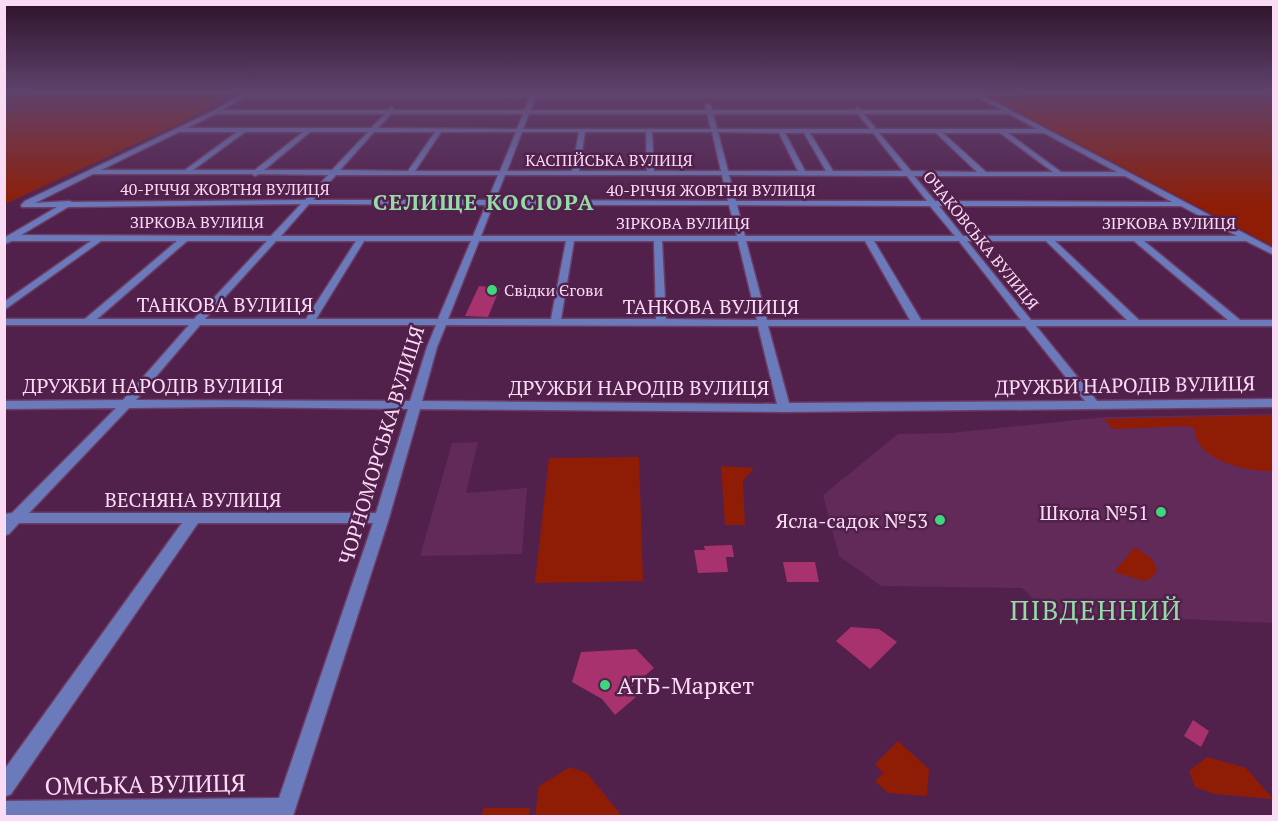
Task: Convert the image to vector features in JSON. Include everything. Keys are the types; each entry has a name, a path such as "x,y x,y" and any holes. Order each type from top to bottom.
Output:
{"street":[{"path":"91,172 175,130"},
{"path":"185,173 244,130"},
{"path":"264,130 353,130"},
{"path":"4,530 10,518 127,403 198,321 373,130"},
{"path":"394,130 1045,131 1274,253"},
{"path":"255,174 308,131"},
{"path":"409,174 439,131"},
{"name":"ЧОРНОМОРСЬКА ВУЛИЦЯ","path":"284,812 382,518 441,322 519,131"},
{"path":"575,174 582,131"},
{"path":"713,131 743,239 784,408"},
{"path":"781,131 803,174"},
{"path":"806,131 831,174"},
{"name":"ОЧАКОВСЬКА ВУЛИЦЯ","path":"875,131 1095,406"},
{"path":"1002,131 1060,174"},
{"path":"649,132 651,173"},
{"path":"939,132 984,174"},
{"name":"КАСПІЙСЬКА ВУЛИЦЯ","path":"91,172 1126,174"},
{"name":"40-РІЧЧЯ ЖОВТНЯ ВУЛИЦЯ","path":"91,172 25,205 308,202 1182,204"},
{"path":"8,240 70,203"},
{"name":"ЗІРКОВА ВУЛИЦЯ","path":"8,240 100,237 475,236 743,239 1246,238"},
{"path":"4,307 100,237"},
{"path":"88,322 186,237"},
{"path":"555,323 571,237"},
{"path":"309,322 362,238"},
{"path":"658,238 661,324"},
{"path":"1047,238 1136,323"},
{"path":"1135,238 1238,323"},
{"path":"868,239 918,324"},
{"name":"ТАНКОВА ВУЛИЦЯ","path":"4,322 1030,325 1274,323"},
{"name":"ДРУЖБИ НАРОДІВ ВУЛИЦЯ","path":"4,405 127,403 784,408 1274,403"},
{"name":"ВЕСНЯНА ВУЛИЦЯ","path":"10,518 382,518"},
{"path":"4,787 194,518"},
{"name":"ОМСЬКА ВУЛИЦЯ","path":"4,811 284,812"}],"shaded area":[{"path":"5,130 165,130 5,204"},
{"path":"1053,130 1273,130 1273,246"},
{"name":"Школа №51","path":"1273,414 1273,623 1047,613 1022,588 881,586 839,556 823,495 898,434 951,433 1105,417"},
{"path":"1273,415 1273,471 1238,467 1213,457 1197,440 1195,429 1186,426 1113,429 1104,419"},
{"path":"478,442 466,493 527,488 522,554 420,556 452,443"},
{"path":"639,457 643,581 535,583 549,458"},
{"path":"721,466 754,468 743,481 745,525 725,525"},
{"path":"1135,547 1152,559 1157,570 1153,577 1144,581 1114,572"},
{"path":"898,741 929,769 927,796 888,793 875,781 883,773 875,764"},
{"path":"1207,757 1246,768 1273,799 1214,794 1195,787 1189,771"},
{"path":"570,767 587,773 622,816 535,816 539,786"},
{"path":"483,808 530,808 529,816 482,816"}],"building":[{"path":"479,286 500,288 488,317 465,316"},
{"path":"732,545 734,557 726,557 728,572 698,573 694,550 705,550 704,546"},
{"path":"783,562 815,562 819,582 787,582"},
{"path":"851,627 879,629 897,642 870,669 836,641"},
{"name":"АТБ-Маркет","path":"636,649 654,668 629,689 636,697 615,715 602,699 572,682 581,652"},
{"path":"1193,720 1209,731 1201,747 1184,736"}],"place":[{"name":"Свідки Єгови","path":"492,290"},
{"name":"Школа №51","path":"1161,512"},
{"name":"Ясла-садок №53","path":"940,520"},
{"name":"АТБ-Маркет","path":"605,685"}],"district":[{"name":"СЕЛИЩЕ КОСІОРА","path":"484,201"},
{"name":"ПІВДЕННИЙ","path":"1096,610"}]}
